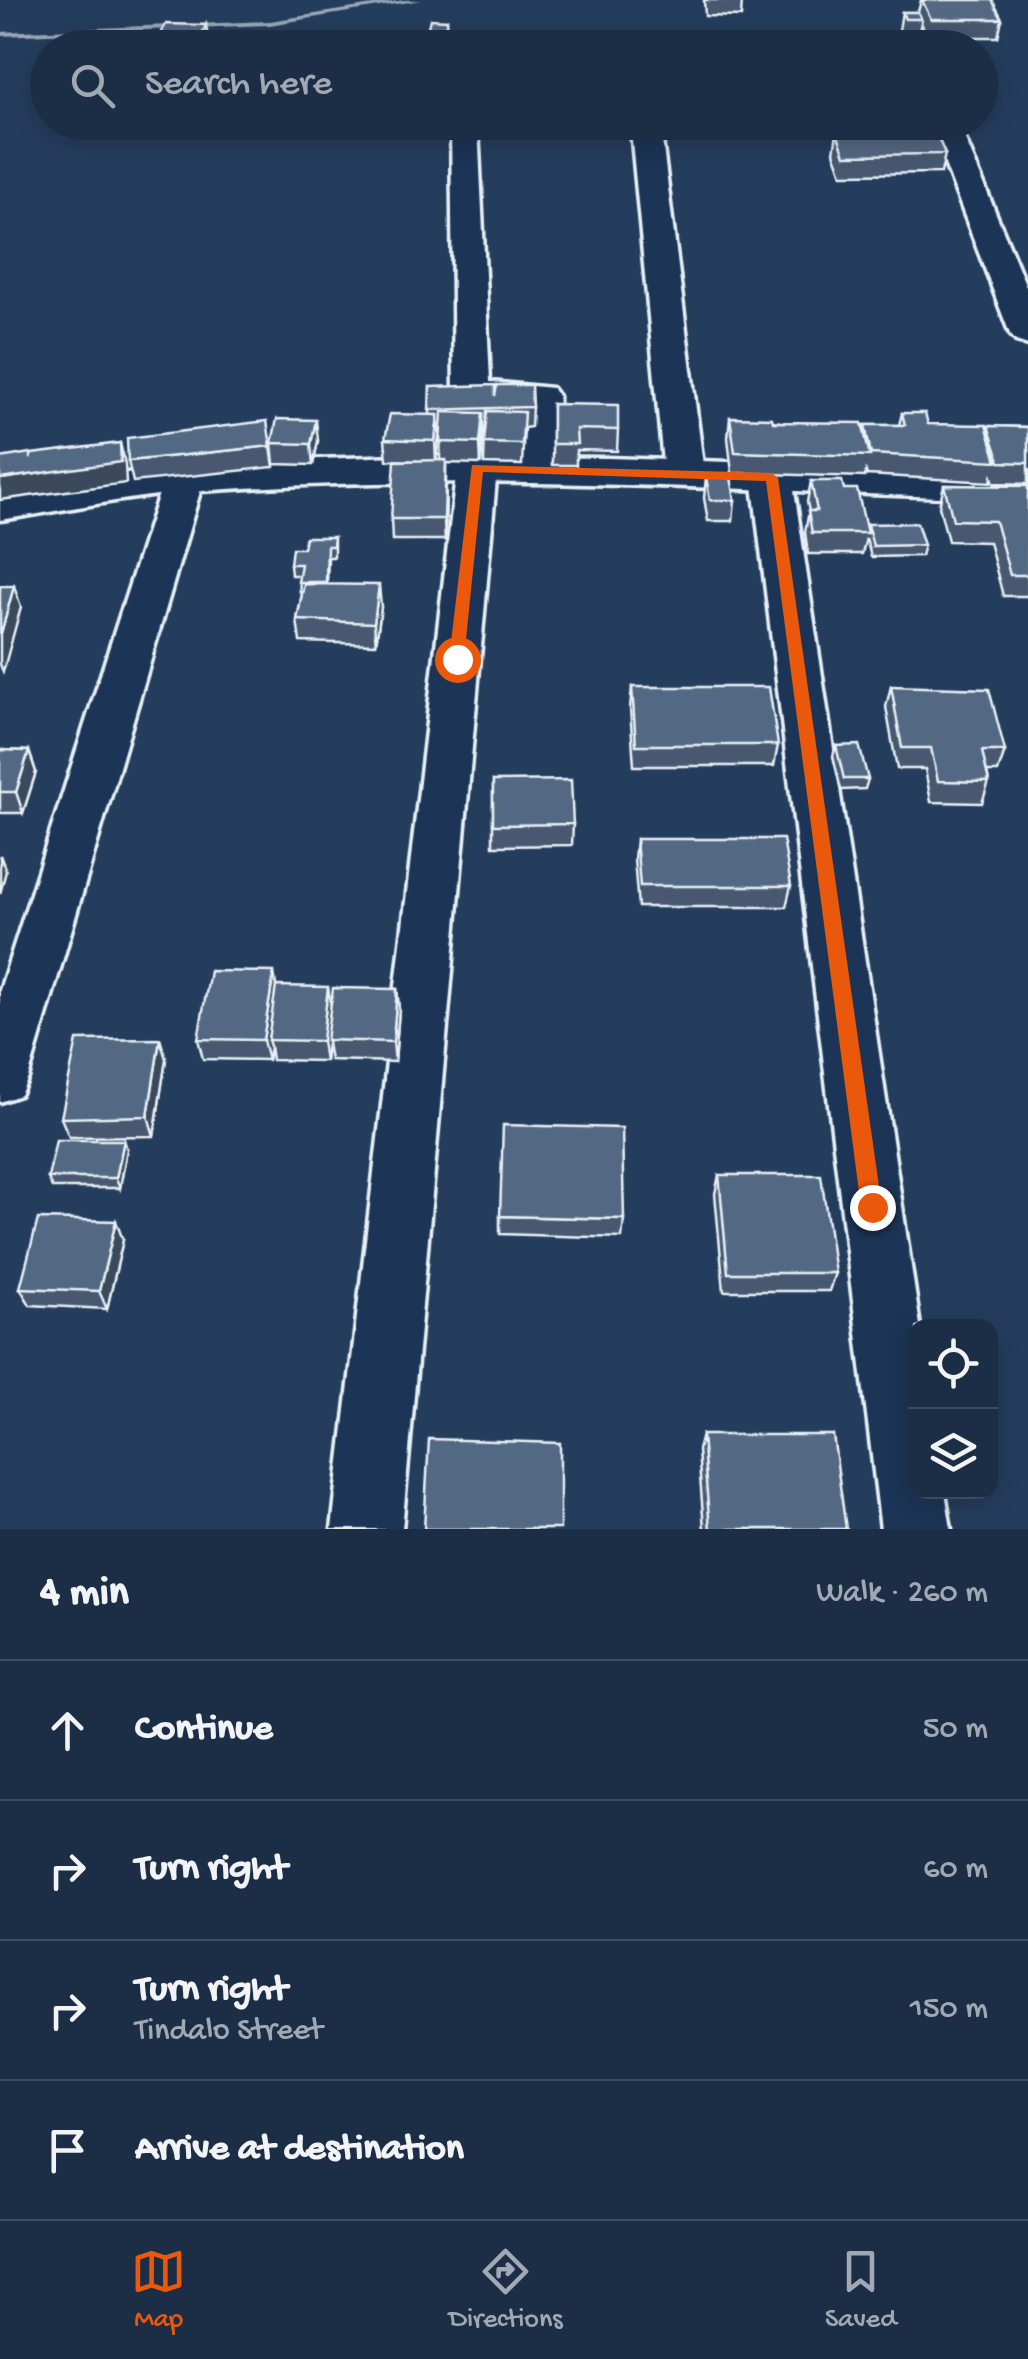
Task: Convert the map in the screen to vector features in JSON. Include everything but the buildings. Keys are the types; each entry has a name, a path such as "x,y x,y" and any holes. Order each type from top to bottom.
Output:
{"street":[{"path":"463,140 472,392 539,396 540,470"},
{"path":"647,140 684,473"},
{"path":"950,140 1028,334"},
{"path":"367,1529 477,468"},
{"path":"0,506 184,478 477,468 1028,486"},
{"path":"0,1078 184,478"},
{"path":"772,478 916,1529"}],"waterway":[{"path":"98,30 270,23 418,0"},
{"path":"0,34 30,33"}],"route":[{"path":"457,659 477,468 772,478 872,1207"}]}
